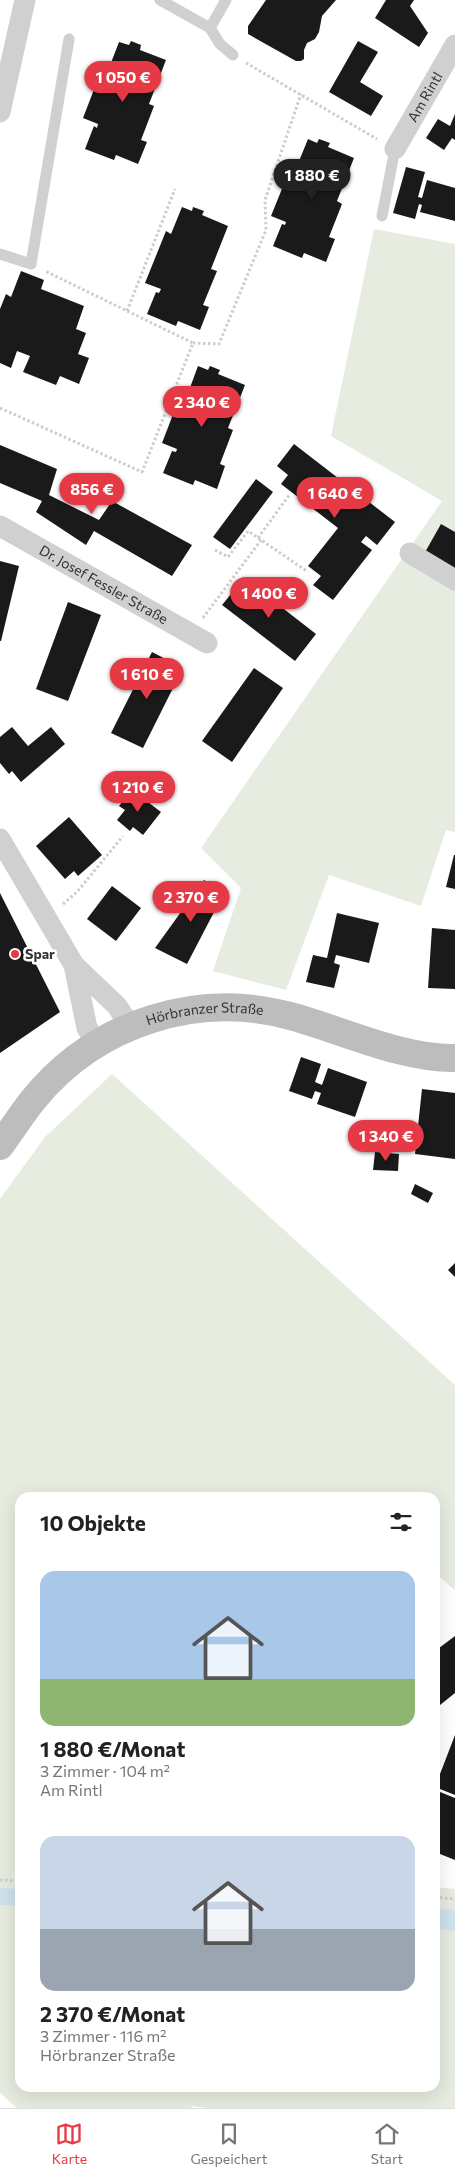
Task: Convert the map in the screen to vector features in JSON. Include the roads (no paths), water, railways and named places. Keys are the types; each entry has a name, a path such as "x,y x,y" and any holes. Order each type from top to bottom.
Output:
{"street":[{"path":"0,112 24,0"},
{"name":"Am Rintl","path":"395,149 455,45"},
{"name":"Dr. Josef Fessler Straße","path":"0,526 200,638"},
{"path":"410,553 455,580"},
{"path":"0,839 74,964 117,1006 130,1026"},
{"path":"74,964 87,1028 98,1044"},
{"name":"Hörbranzer Straße","path":"0,1146 33,1099 83,1053 130,1026 163,1014 221,1006 253,1008 293,1017 397,1049 455,1058"}],"lane":[{"path":"160,0 210,28 220,44 233,55"},
{"path":"210,28 226,0"},
{"path":"0,254 31,264 69,39"},
{"path":"382,216 395,149"}],"water":[{"path":"0,1888 15,1889 15,1906 0,1905"},
{"path":"440,1909 455,1910 455,1931 440,1930"}],"place":[{"name":"Spar","path":"15,954"}]}
